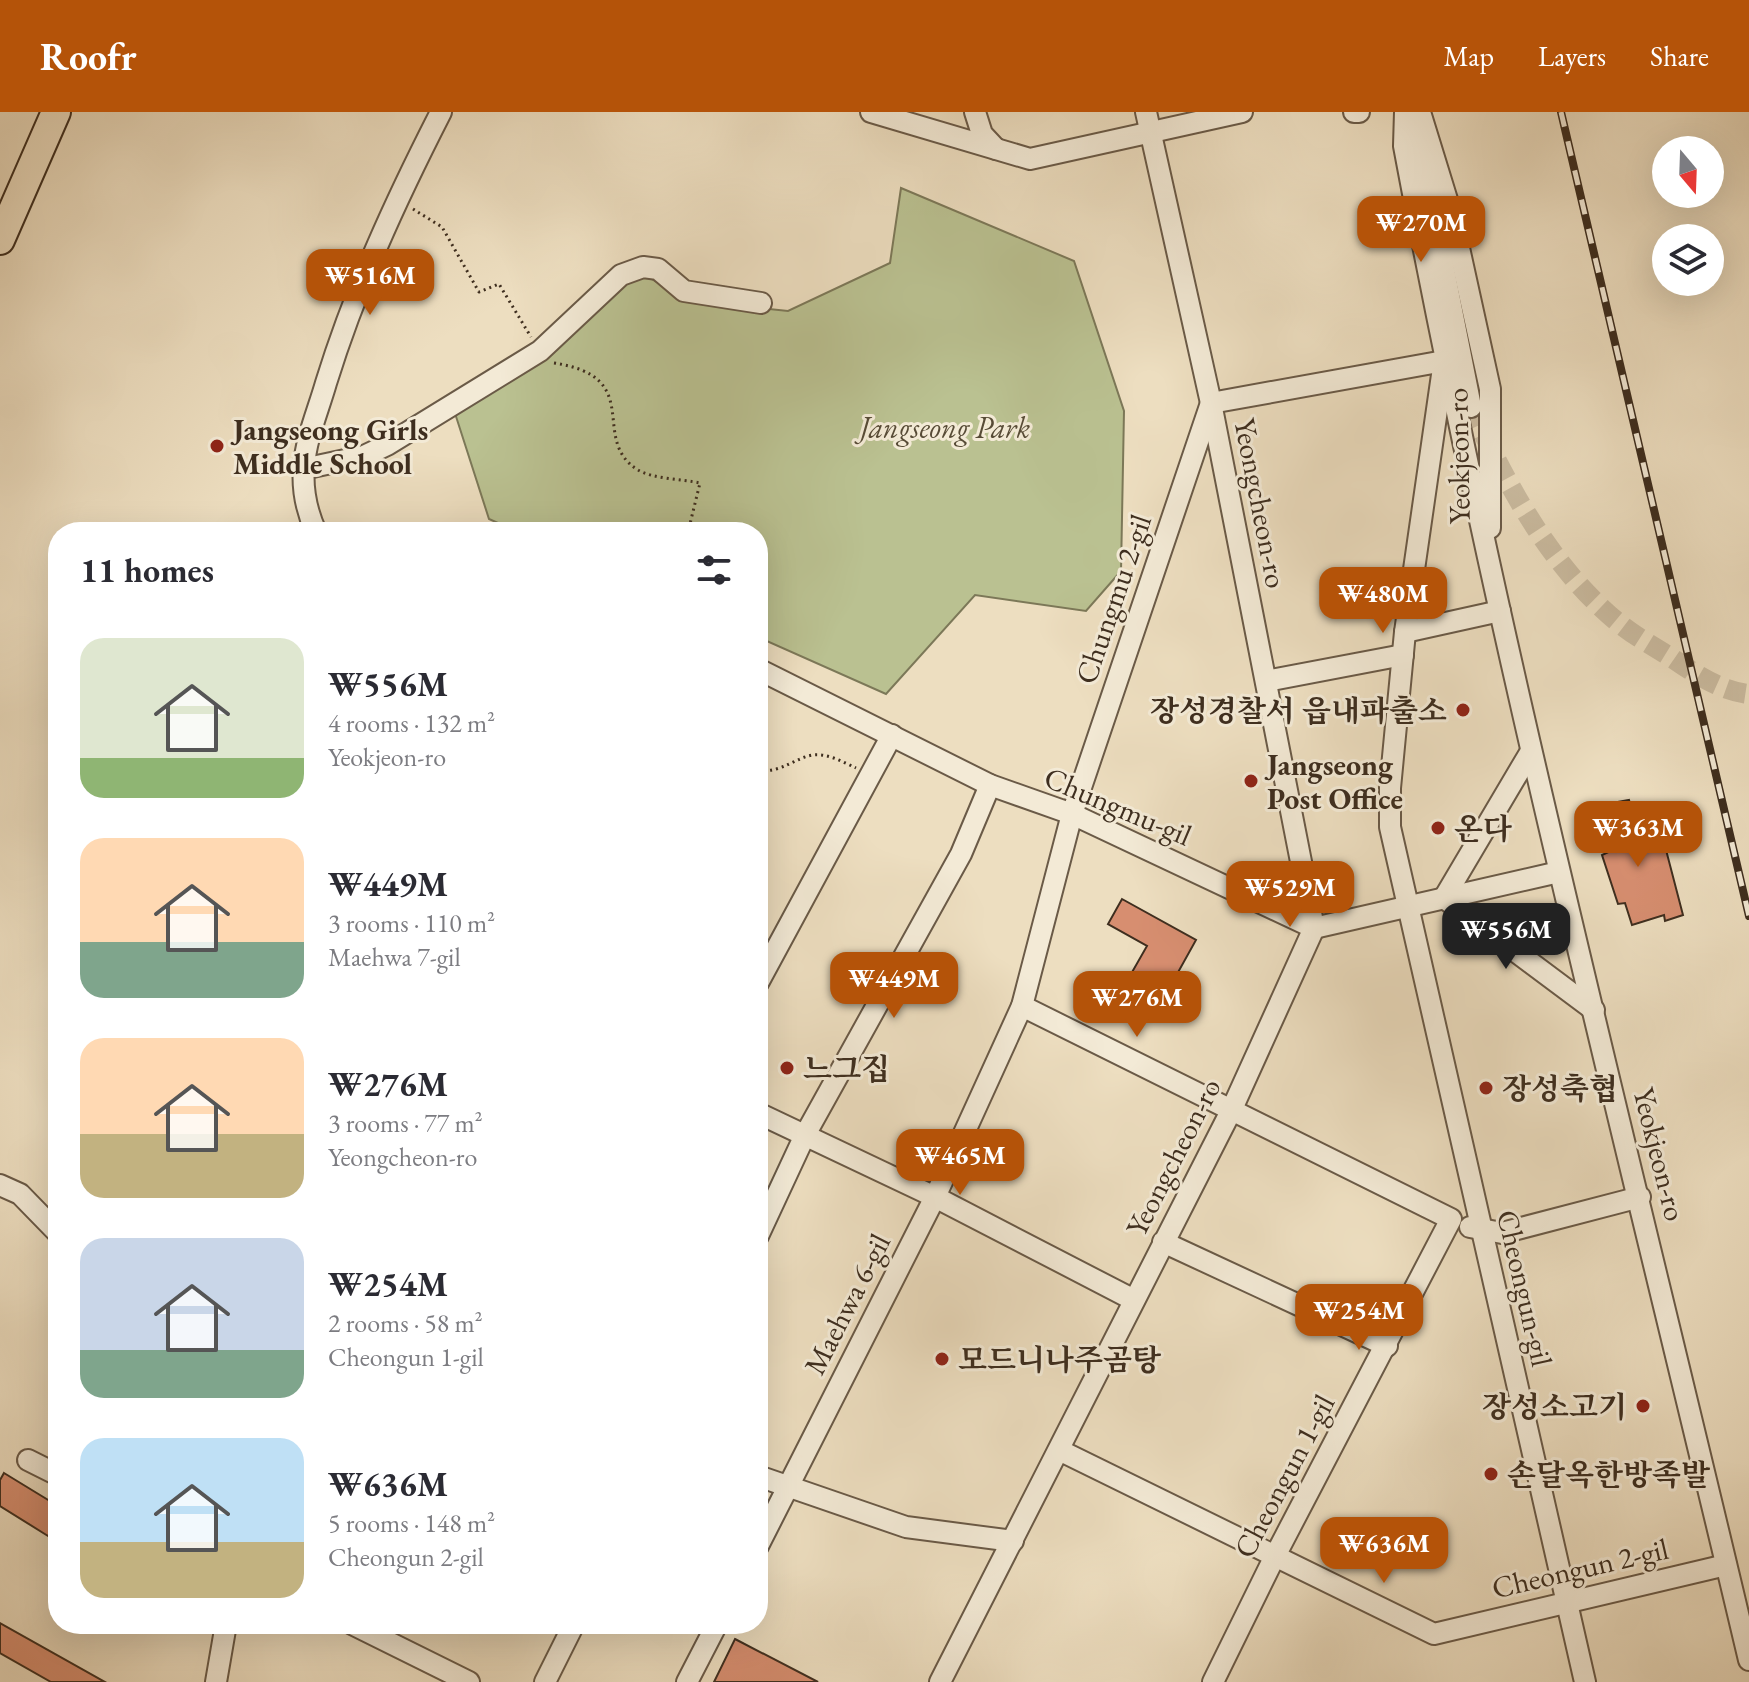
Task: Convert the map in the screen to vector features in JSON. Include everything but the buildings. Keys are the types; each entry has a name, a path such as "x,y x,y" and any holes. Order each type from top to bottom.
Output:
{"highway":[{"path":"0,193 35,112"},
{"path":"0,240 56,112"}],"street":[{"path":"313,522 305,496 303,469 307,440 346,318 396,199 441,112"},
{"path":"871,112 1030,159 1151,135 1242,112"},
{"path":"975,112 982,134 999,152"},
{"name":"Yeongcheon-ro","path":"942,1681 1231,1111 1314,928 1211,403 1146,112"},
{"name":"Yeokjeon-ro","path":"1405,112 1404,146 1444,361 1489,568 1559,872 1735,1575 1749,1660"},
{"path":"1413,112 1471,407"},
{"name":"Yeokjeon-ro","path":"1420,112 1434,148 1452,216 1490,389 1489,568"},
{"path":"303,469 364,456 387,445 540,351 621,275 643,267 658,269 684,291 761,303"},
{"path":"1211,403 1444,361"},
{"name":"Cheongun-gil","path":"1444,361 1405,632 1390,805 1395,857 1585,1682"},
{"name":"Chungmu 2-gil","path":"1072,814 1211,403"},
{"path":"1405,632 1500,611"},
{"path":"1266,681 1403,655"},
{"name":"Chungmu-gil","path":"768,674 990,785 1072,814 1314,928"},
{"path":"768,685 780,681"},
{"path":"768,964 892,735"},
{"path":"1444,898 1531,751"},
{"path":"768,1215 805,1135 961,854 990,785"},
{"name":"Maehwa 6-gil","path":"768,1527 935,1197 1022,1006 1072,814"},
{"path":"1314,928 1559,872"},
{"path":"1444,898 1594,1010"},
{"path":"1022,1006 1480,1231 1502,1233 1640,1197"},
{"path":"768,1118 935,1197 1134,1300"},
{"path":"0,1185 20,1194 48,1223"},
{"name":"Cheongun 1-gil","path":"1213,1682 1275,1556 1451,1219"},
{"path":"1163,1242 1387,1346"},
{"name":"Cheongun 2-gil","path":"1059,1450 1434,1634 1567,1601 1735,1575"},
{"path":"28,1460 48,1470"},
{"path":"768,1479 906,1527 1013,1541"},
{"path":"216,1682 224,1634"},
{"path":"372,1634 469,1682"},
{"path":"545,1682 569,1634"},
{"path":"687,1682 712,1634"}],"path":[{"path":"396,199 442,227 479,292 499,284 548,362 578,367 600,381 614,403 613,430 622,454 639,470 700,483 690,522"},
{"path":"768,769 793,765 812,755 836,758 870,775"}],"green space":[{"name":"Jangseong Park","path":"901,188 1074,261 1124,411 1121,571 1086,611 975,595 886,694 768,641 768,522 496,522 489,519 452,404 635,270 693,301 788,311 890,263"}],"tunnel":[{"path":"1471,407 1516,496 1552,552 1596,602 1626,629 1699,676 1718,686 1749,694"}],"railway":[{"path":"1561,112 1749,916"}],"place":[{"name":"Jangseong Girls Middle School","path":"217,446"},
{"name":"장성경찰서 읍내파출소","path":"1463,710"},
{"name":"Jangseong Post Office","path":"1251,781"},
{"name":"온다","path":"1438,828"},
{"name":"느그집","path":"787,1068"},
{"name":"장성축협","path":"1486,1088"},
{"name":"모드니나주곰탕","path":"942,1359"},
{"name":"장성소고기","path":"1643,1406"},
{"name":"손달옥한방족발","path":"1491,1474"}]}
